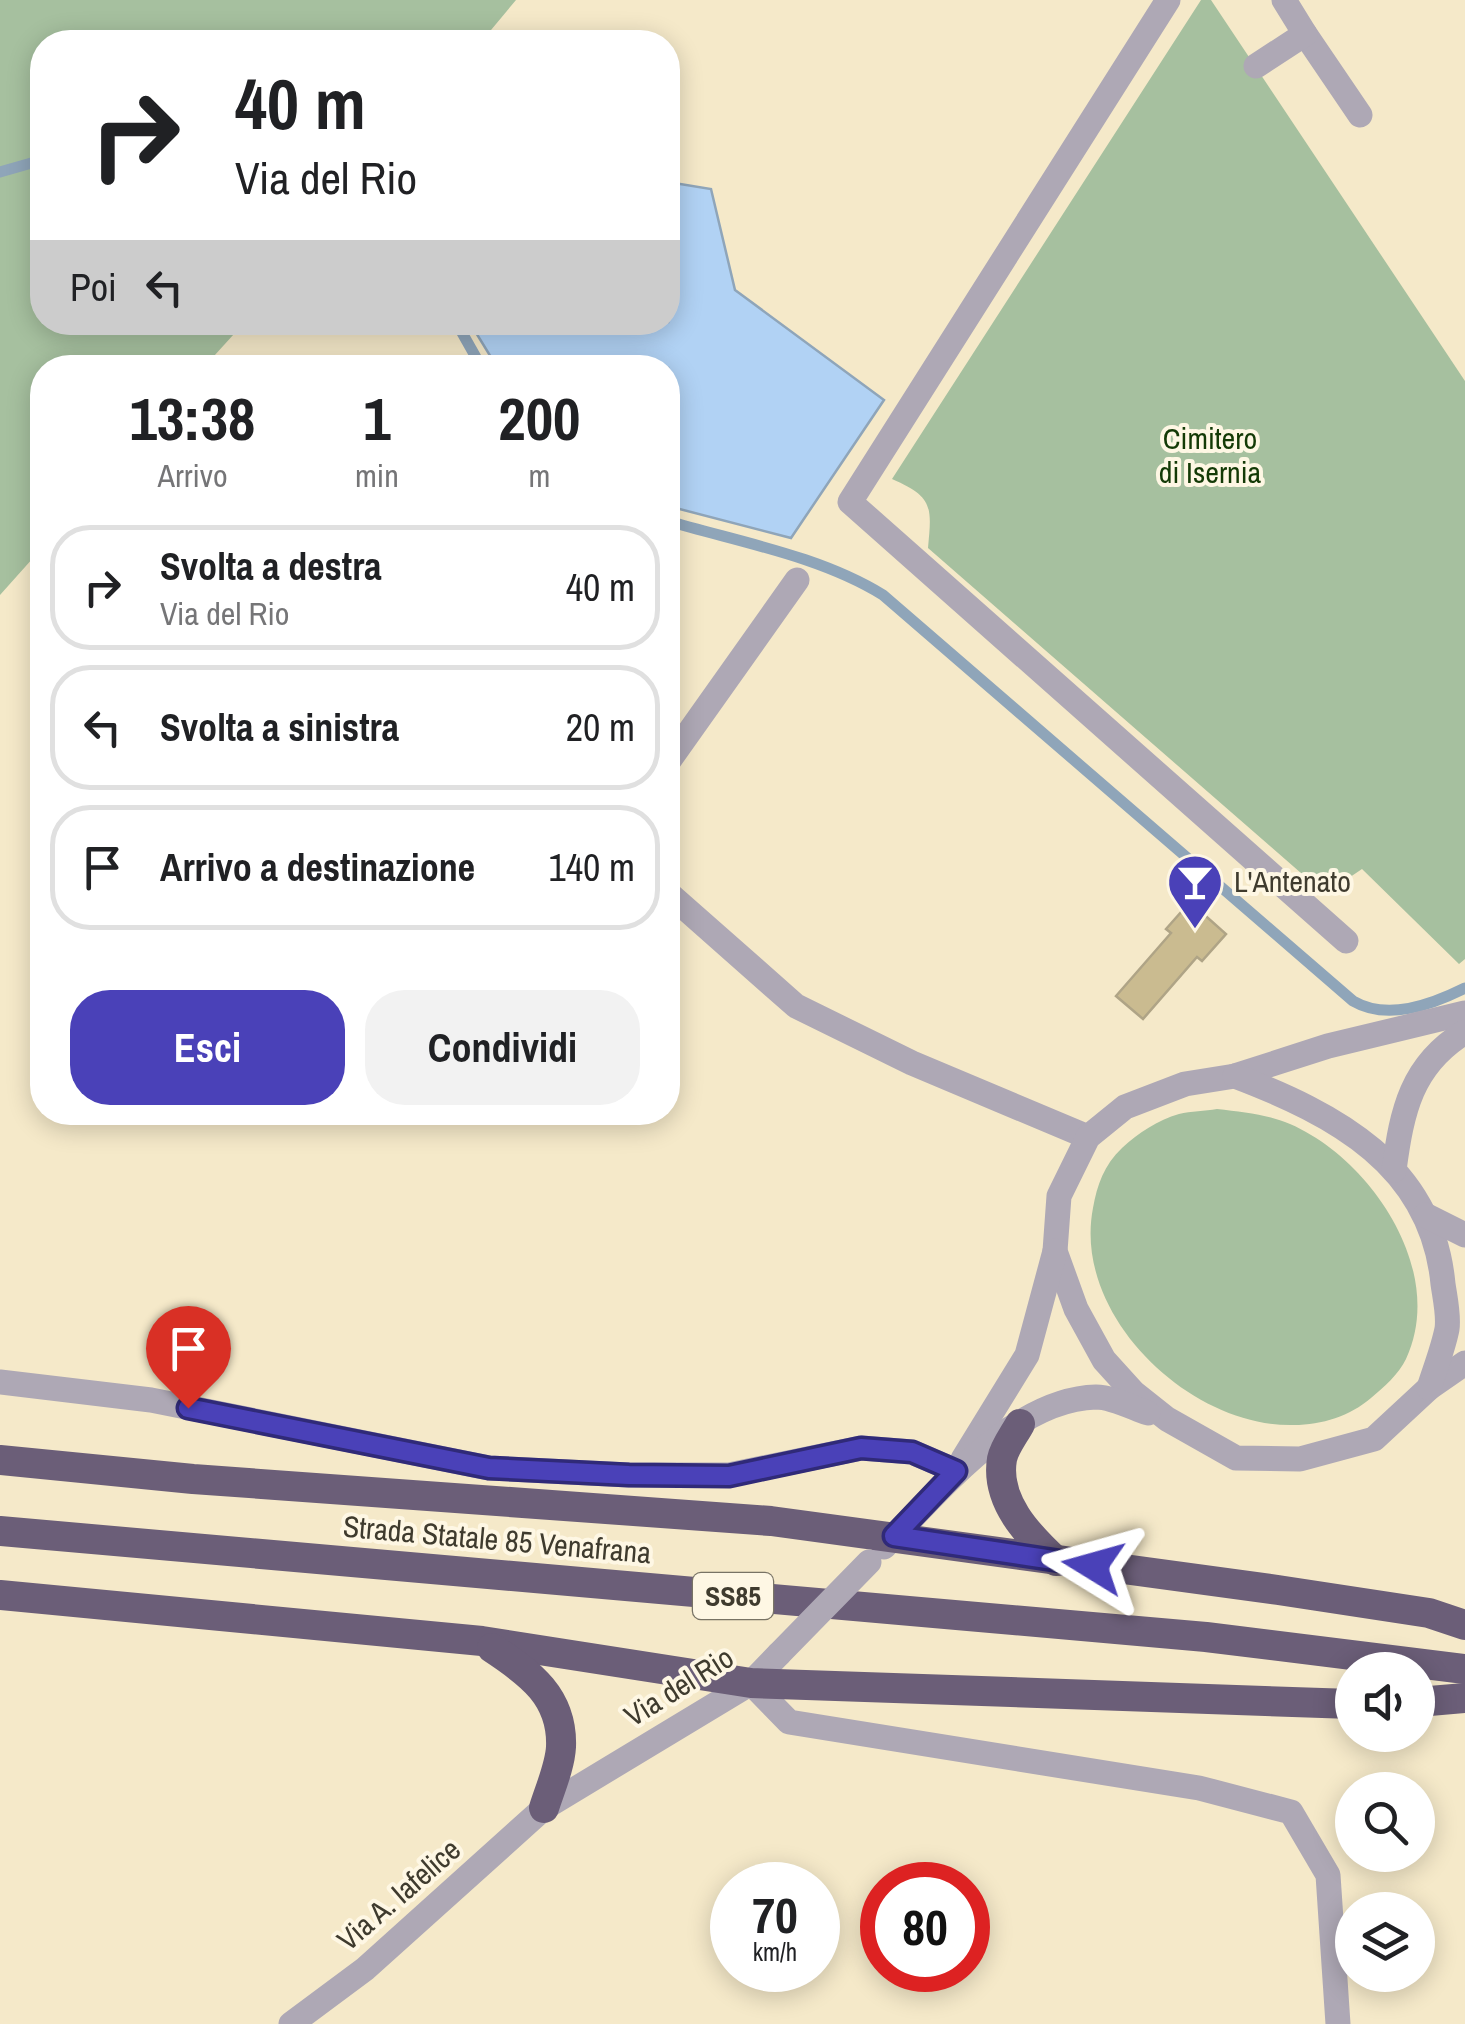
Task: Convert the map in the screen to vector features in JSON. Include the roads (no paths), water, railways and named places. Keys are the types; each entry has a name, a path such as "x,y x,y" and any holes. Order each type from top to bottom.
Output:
{"highway":[{"path":"1020,1424 1002,1456 1002,1484 1010,1508 1030,1537 1056,1562"},
{"path":"0,1460 193,1479 772,1521 1410,1610 1465,1626"},
{"name":"Strada Statale 85 Venafrana","path":"0,1532 1206,1637 1465,1669"},
{"path":"0,1595 482,1641 751,1683 1335,1703"},
{"path":"482,1641 528,1671 556,1707 561,1748 544,1808"},
{"path":"1435,1701 1465,1698"}],"street":[{"path":"1168,0 850,502 1346,941"},
{"path":"1284,0 1360,115"},
{"path":"1256,66 1305,34"},
{"path":"680,745 797,580"},
{"path":"680,904 796,1006 912,1063 1088,1136"},
{"path":"1465,1013 1328,1046 1235,1076 1185,1084 1125,1107 1088,1136 1059,1196 1055,1251 1076,1308 1104,1360 1133,1392 1167,1419 1236,1458 1300,1459 1374,1439 1429,1388 1465,1362"},
{"path":"1394,1170 1400,1123 1418,1075 1450,1041 1465,1032"},
{"path":"1235,1076 1290,1097 1345,1126 1394,1170 1425,1214 1440,1252 1447,1326 1429,1388"},
{"path":"1425,1214 1465,1235"},
{"name":"Via del Rio","path":"956,1471 1027,1356 1055,1251"},
{"path":"0,1382 151,1400 489,1468 729,1476 861,1448 912,1452 956,1471"},
{"name":"Via del Rio","path":"544,1808 751,1683 956,1471 1020,1424 1058,1404 1099,1397 1167,1419"},
{"path":"751,1683 789,1722 1199,1788 1291,1812 1328,1875 1338,2024"},
{"name":"Via A. Iafelice","path":"292,2024 365,1969 544,1808"}],"water":[{"path":"680,184 711,189 735,290 884,400 791,538 680,509 680,355 490,355 477,335 680,335"}],"waterway":[{"path":"0,172 30,163"},
{"path":"463,335 475,355"},
{"path":"680,524 806,560 883,595 1353,1001 1366,1007 1394,1010 1424,1005 1465,988"}],"place":[{"name":"L'Antenato","path":"1195,931"}],"park label":[{"name":"Cimitero di Isernia","path":"1210,456"}]}
